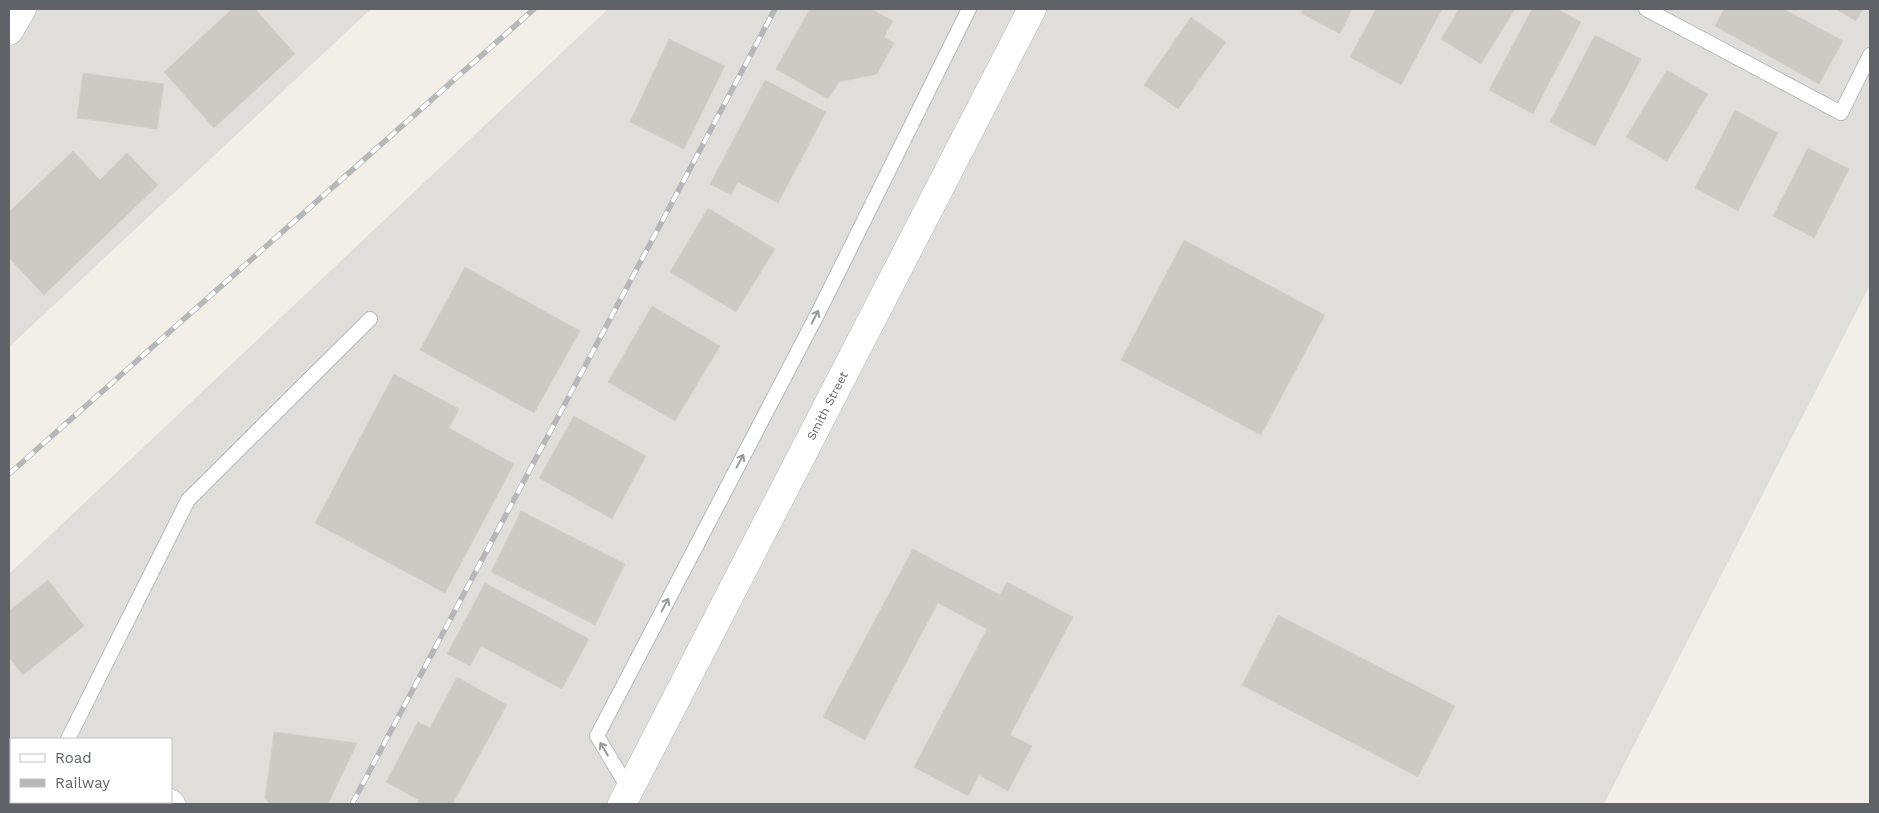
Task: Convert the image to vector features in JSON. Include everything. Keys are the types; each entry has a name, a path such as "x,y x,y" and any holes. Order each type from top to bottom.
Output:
{"street":[{"path":"9,31 22,9"},
{"name":"Smith Street","path":"626,798 1032,9"}],"lane":[{"path":"626,798 597,736 818,313 969,9"},
{"path":"1646,9 1841,112 1870,55"},
{"path":"69,738 188,500 370,319"}],"shaded area":[{"path":"9,9 371,9 9,347"},
{"path":"608,9 1870,9 1870,285 1604,804 9,804 9,574"}],"building":[{"path":"232,9 255,9 295,54 214,128 164,72"},
{"path":"810,9 871,9 893,21 884,37 894,43 877,74 839,82 828,99 776,69"},
{"path":"1303,9 1352,9 1340,34 1301,13"},
{"path":"1376,9 1442,9 1401,85 1350,57"},
{"path":"1459,9 1515,9 1481,64 1441,39"},
{"path":"1532,9 1557,9 1581,22 1533,114 1489,90"},
{"path":"1724,9 1784,9 1843,41 1819,84 1715,26"},
{"path":"1836,9 1863,9 1856,21"},
{"path":"1191,17 1226,42 1178,109 1144,85"},
{"path":"1595,35 1641,59 1595,146 1550,122"},
{"path":"669,39 725,66 684,149 630,122"},
{"path":"1667,70 1708,94 1667,161 1626,137"},
{"path":"83,73 164,84 157,129 77,118"},
{"path":"765,80 826,112 778,203 738,182 731,195 710,184"},
{"path":"1735,110 1778,133 1738,211 1695,188"},
{"path":"1808,148 1849,169 1814,238 1773,216"},
{"path":"73,151 100,180 127,153 158,185 44,295 9,258 9,212"},
{"path":"708,208 775,249 736,312 670,272"},
{"path":"1184,240 1325,315 1261,435 1121,360"},
{"path":"465,267 580,331 534,413 420,350"},
{"path":"652,306 720,346 675,421 608,382"},
{"path":"394,374 459,409 449,428 514,464 445,593 315,523"},
{"path":"574,416 646,456 612,519 539,478"},
{"path":"521,511 625,564 595,625 491,572"},
{"path":"913,549 1000,595 1007,582 1073,617 1010,735 1032,746 1008,791 979,775 968,796 914,767 987,629 938,603 865,740 823,717"},
{"path":"48,580 84,626 23,675 9,657 9,611"},
{"path":"485,583 589,639 562,689 481,646 470,666 447,654"},
{"path":"1278,615 1455,706 1418,777 1242,685"},
{"path":"457,677 507,705 453,803 456,804 417,804 419,800 386,782 418,722 430,728"},
{"path":"274,732 357,743 328,804 270,804 265,798"}],"railway":[{"path":"9,474 534,9"},
{"path":"352,804 775,9"}]}
